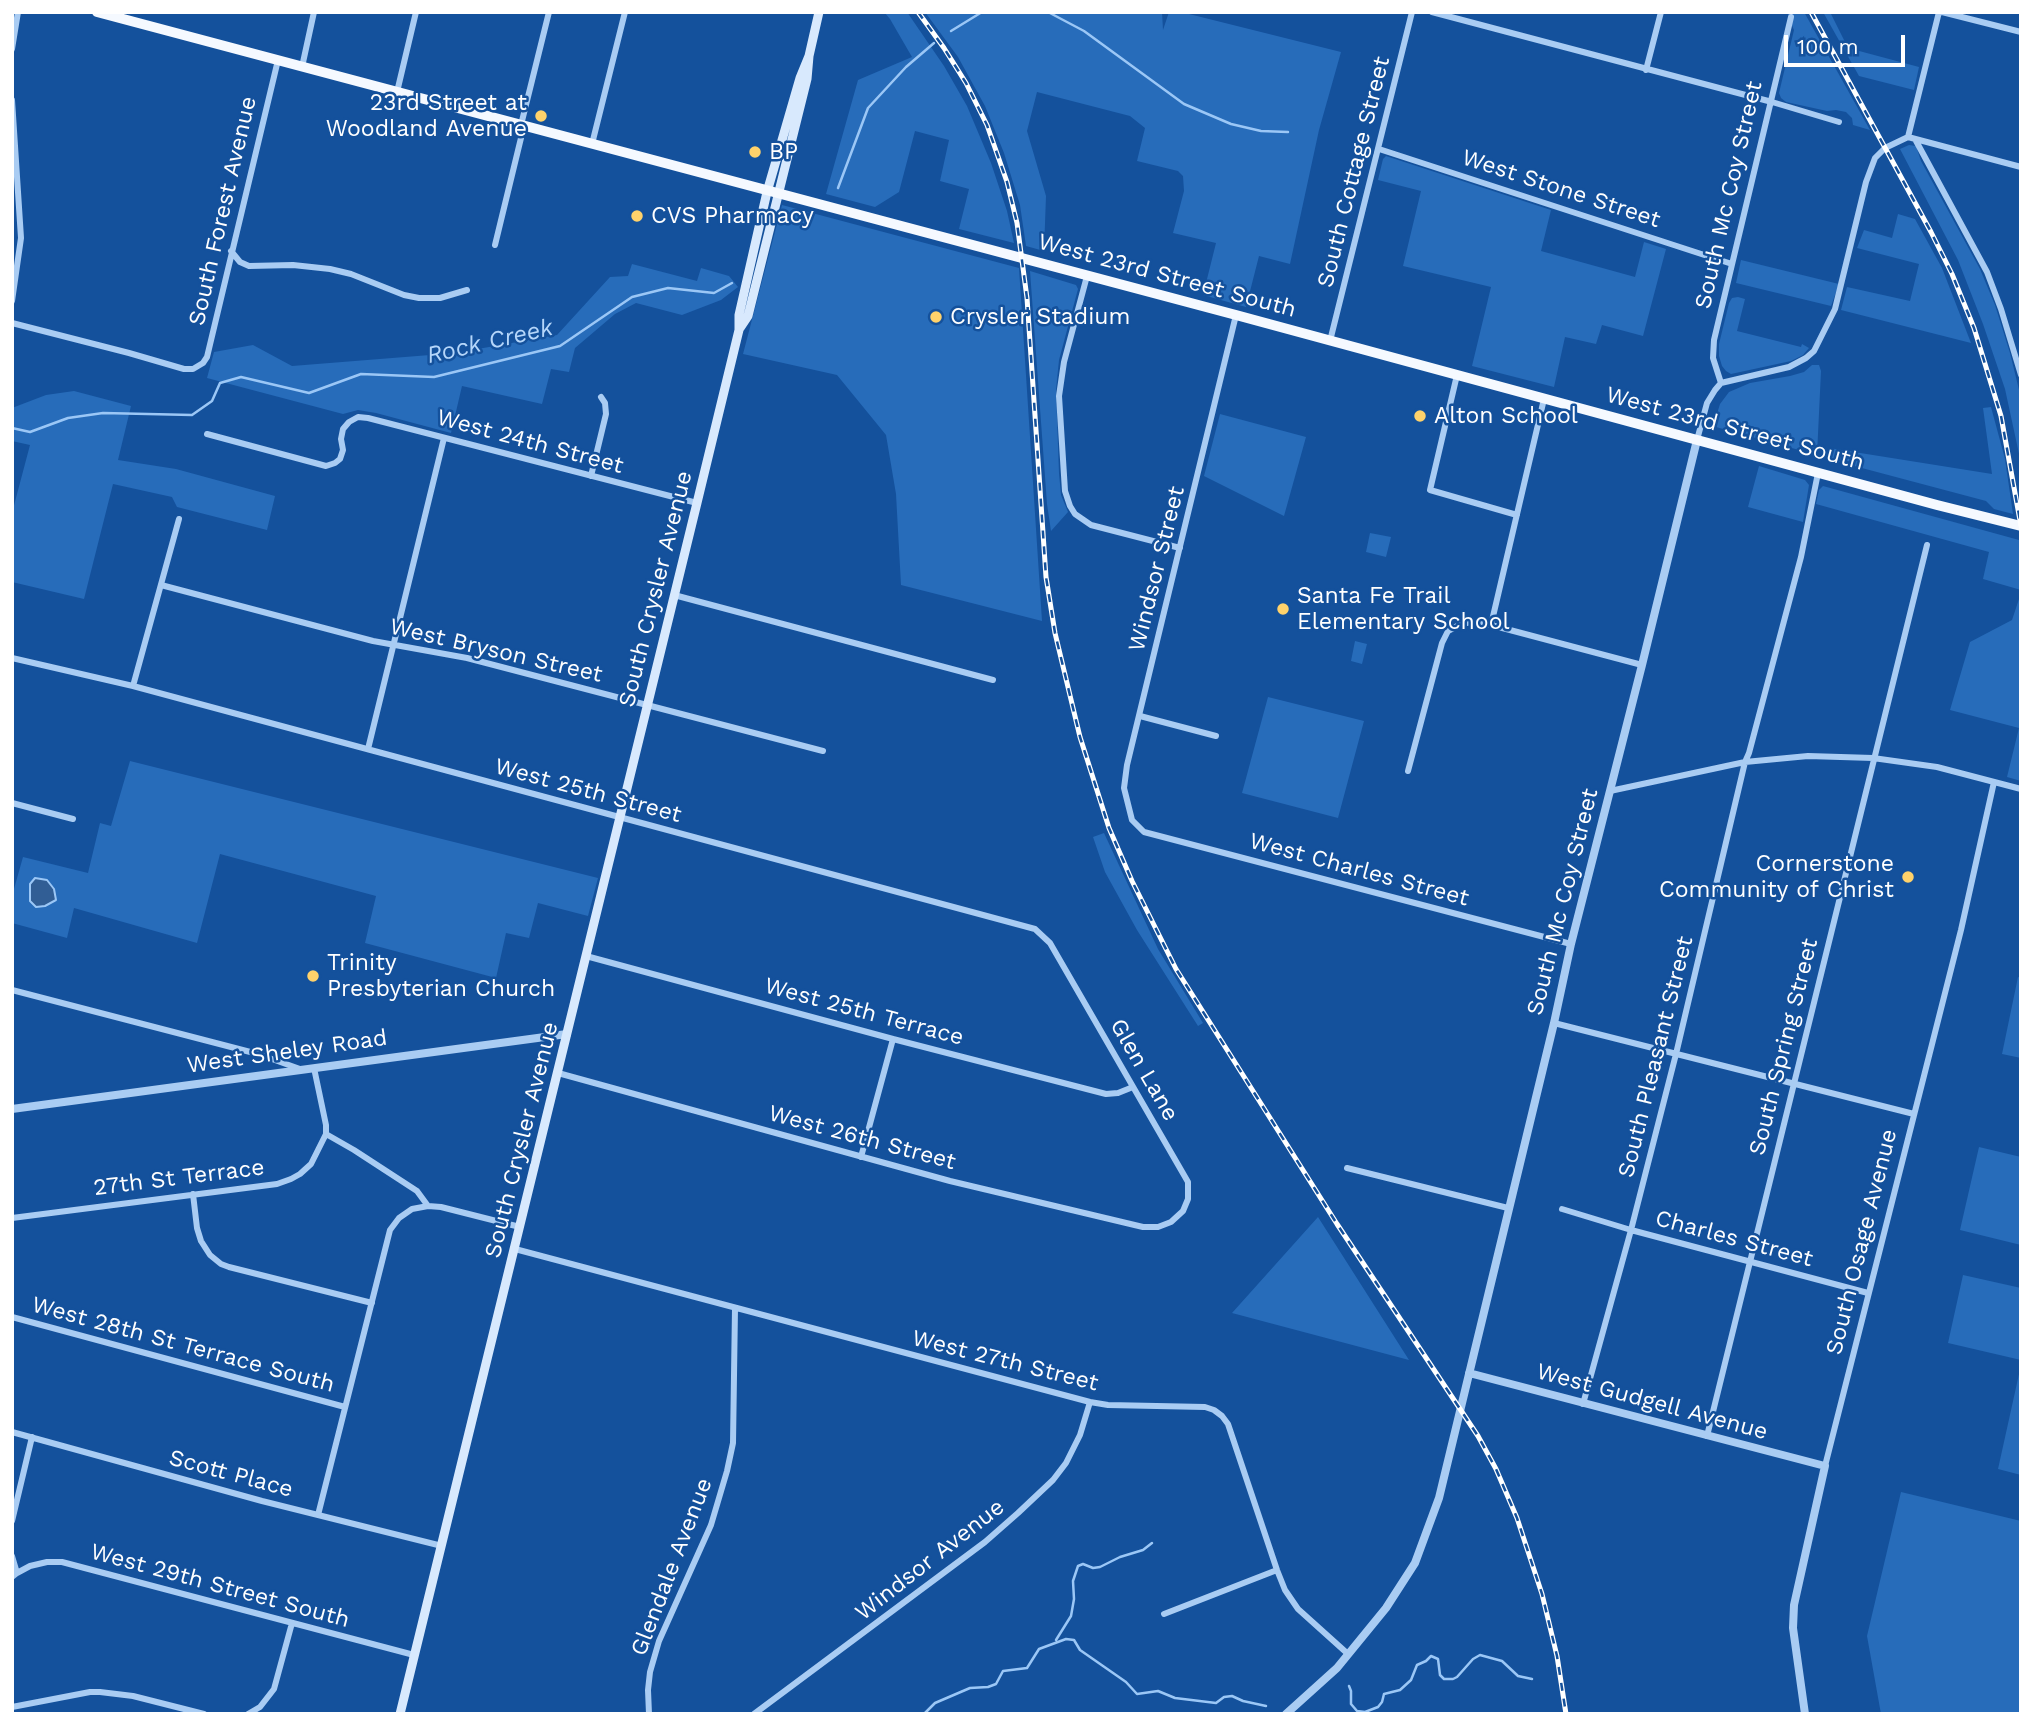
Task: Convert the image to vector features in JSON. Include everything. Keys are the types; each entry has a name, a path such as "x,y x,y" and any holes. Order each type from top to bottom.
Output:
{"main road":[{"name":"West 23rd Street South","path":"97,12 141,18 302,67 2021,526"},
{"name":"South Crysler Avenue","path":"400,1714 739,330 739,315 819,12"}],"street":[{"path":"12,49 18,12"},
{"path":"302,67 314,12"},
{"path":"397,92 416,12"},
{"path":"495,245 549,12"},
{"path":"592,144 625,12"},
{"name":"South Cottage Street","path":"1330,341 1412,12"},
{"path":"1432,12 1839,122"},
{"path":"1646,70 1661,12"},
{"path":"2021,32 1940,12 1912,138 1987,272 2021,375"},
{"name":"South Mc Coy Street","path":"1721,383 1713,358 1714,340 1791,17"},
{"name":"South Forest Avenue","path":"12,323 184,369 198,366 206,356 278,60"},
{"path":"12,100 21,238 12,301"},
{"path":"1697,440 1707,403 1721,383 1789,367 1814,351 1835,309 1866,182 1875,158 1887,147 1912,138 2021,167"},
{"name":"West Stone Street","path":"1379,149 1732,264"},
{"path":"231,251 240,262 249,266 293,265 330,269 419,298 440,298 467,290"},
{"path":"1087,276 1064,362 1060,393 1065,491 1075,514 1091,525 1180,548"},
{"name":"Windsor Street","path":"1138,828 1132,820 1124,788 1127,765 1236,316"},
{"path":"1457,375 1430,490 1517,515"},
{"path":"591,476 606,414 605,403 601,397"},
{"path":"1491,625 1544,399"},
{"name":"West 24th Street","path":"207,434 326,466 340,459 343,429 349,422 368,418 697,503"},
{"path":"368,749 444,438"},
{"name":"South Mc Coy Street","path":"1286,1714 1337,1668 1386,1608 1415,1563 1444,1481 1571,944 1697,440"},
{"name":"South Pleasant Street","path":"1584,1404 1676,1054 1745,762 1801,556 1818,473"},
{"path":"132,686 179,519"},
{"name":"South Spring Street","path":"1707,1436 1927,545"},
{"name":"West Bryson Street","path":"161,585 373,641 467,658 823,751"},
{"path":"674,595 993,680"},
{"path":"1408,771 1423,725 1446,634 1461,624 1472,622 1491,625 1642,665"},
{"name":"West 25th Street","path":"12,658 132,686 1035,929"},
{"path":"1140,716 1216,736"},
{"path":"1610,791 1745,762 1808,756 1873,758 1937,767 2021,789"},
{"name":"South Osage Avenue","path":"1805,1714 1793,1629 1794,1605 1825,1466 1977,864 1994,782"},
{"path":"12,803 73,819"},
{"name":"West Charles Street","path":"1138,828 1144,832 1571,944"},
{"name":"Glen Lane","path":"1035,929 1051,943 1188,1182 1188,1199 1183,1211 1171,1222 1158,1227"},
{"name":"West 25th Terrace","path":"586,956 1106,1094 1133,1087"},
{"path":"12,990 244,1050 302,1070"},
{"path":"1554,1023 1914,1114"},
{"name":"West Sheley Road","path":"12,1109 567,1034"},
{"path":"861,1157 893,1039"},
{"path":"314,1068 326,1134 417,1191 428,1206"},
{"name":"West 26th Street","path":"558,1073 950,1181 1143,1227 1158,1227"},
{"name":"27th St Terrace","path":"12,1217 277,1184 291,1180 311,1164 326,1134"},
{"path":"1348,1168 1508,1208"},
{"path":"193,1194 201,1241 210,1255 221,1264 372,1303"},
{"path":"318,1516 390,1230 412,1209 428,1206 520,1227"},
{"path":"1562,1209 1631,1230"},
{"name":"Charles Street","path":"1631,1230 1868,1293"},
{"name":"West 27th Street","path":"515,1249 1090,1402 1214,1410 1228,1424 1285,1590 1298,1609 1348,1654"},
{"name":"Glendale Avenue","path":"649,1714 650,1672 659,1642 711,1525 733,1443 735,1308"},
{"name":"West 28th St Terrace South","path":"12,1317 345,1407"},
{"name":"West Gudgell Avenue","path":"1469,1373 1825,1466"},
{"name":"Windsor Avenue","path":"754,1714 985,1542 1054,1480 1080,1435 1090,1402"},
{"name":"Scott Place","path":"12,1432 318,1516 442,1546"},
{"path":"12,1521 32,1437"},
{"path":"12,1556 15,1575"},
{"name":"West 29th Street South","path":"15,1575 30,1566 62,1562 414,1656"},
{"path":"1164,1614 1276,1570"},
{"path":"248,1714 260,1707 274,1689 292,1623"},
{"path":"12,1707 100,1692 133,1696 204,1714"}],"shaded area":[{"path":"884,12 907,12 944,66 967,106 991,163 1007,211 1014,243 959,229 969,189 940,181 949,140 915,131 899,192 875,207 826,194 858,80 912,57"},
{"path":"925,12 1162,12 1163,30 1169,12 1181,12 1341,52 1319,130 1290,264 1259,256 1246,307 1203,295 1216,243 1173,233 1184,191 1183,176 1178,171 1137,161 1145,128 1130,116 1037,92 1027,131 1046,196 1044,251 1026,246 1020,205 1004,153 985,106 958,57"},
{"path":"1788,12 1804,12 1870,130 1853,125 1852,118 1846,112 1827,111 1786,102 1781,98 1779,93 1794,30"},
{"path":"1823,12 1830,12 1848,48 1919,67 1914,90 1859,76"},
{"path":"1909,145 1916,146 1921,161 1980,269 1995,305 2021,398 2021,463 2005,389 1983,324 1958,260 1900,149"},
{"path":"1386,156 1551,210 1541,251 1635,277 1644,242 1666,249 1643,336 1602,325 1596,344 1565,337 1554,387 1472,366 1491,287 1403,266 1421,191 1378,180"},
{"path":"782,205 1019,268 1042,621 901,585 896,494 886,435 837,375 743,354"},
{"path":"1898,214 1915,219 1942,268 1971,343 1841,310 1847,287 1910,301 1919,264 1857,248 1864,230 1892,238"},
{"path":"1741,260 1839,284 1831,306 1736,283"},
{"path":"632,264 697,281 701,268 729,276 738,287 721,300 682,315 636,303 615,314 575,348 569,372 551,369 542,404 462,386 451,433 376,413 358,410 343,414 207,378 214,352 253,345 292,366 455,353 557,335 610,277 628,276"},
{"path":"1030,271 1076,285 1078,289 1059,360 1056,390 1061,495 1068,512 1051,531 1047,504"},
{"path":"1732,298 1745,299 1737,331 1801,347 1802,344 1809,348 1803,355 1791,361 1731,374 1726,371 1719,356 1719,344 1729,303"},
{"path":"1812,365 1819,365 1821,371 1817,455 1716,427 1720,404 1729,392 1750,383 1804,372"},
{"path":"74,391 131,406 118,460 176,469 275,496 267,530 177,507 172,497 113,484 84,599 12,582 12,513 30,445 12,441 12,408 46,395"},
{"path":"1991,407 2005,459 2013,514 1994,509 1986,501 1828,459 1829,448 1992,474 1983,408"},
{"path":"1220,414 1306,437 1284,516 1204,476"},
{"path":"1759,466 1805,480 1809,485 1803,522 1748,507"},
{"path":"1823,486 2019,540 2021,590 1983,579 1989,552 1816,504 1819,490"},
{"path":"1370,533 1391,537 1386,557 1366,552"},
{"path":"2021,593 2021,781 2007,777 2019,728 1950,710 1970,642 2012,620"},
{"path":"1355,641 1367,644 1362,664 1351,661"},
{"path":"1268,697 1364,721 1338,818 1242,793"},
{"path":"130,761 598,878 588,916 538,903 529,938 506,933 496,978 365,943 376,896 220,854 197,943 74,908 67,938 12,923 12,896 23,857 88,873 100,823 111,826"},
{"path":"1104,833 1158,949 1203,1023 1198,1026 1137,930 1105,872 1093,837"},
{"path":"35,878 47,880 54,889 56,900 36,907 30,901 30,884"},
{"path":"2018,977 2021,978 2021,1058 2002,1054"},
{"path":"1979,1147 2021,1157 2021,1245 1960,1230"},
{"path":"1318,1217 1409,1360 1232,1313"},
{"path":"1963,1275 2021,1288 2021,1360 1948,1343"},
{"path":"2021,1365 2021,1475 1998,1469"},
{"path":"1901,1492 2021,1521 2021,1714 1881,1714 1867,1636"}],"waterway":[{"name":"Rock Creek","path":"951,31 982,12"},
{"path":"1048,12 1084,31 1184,104 1231,124 1261,131 1288,132"},
{"name":"Rock Creek","path":"838,188 868,108 906,67 934,43"},
{"name":"Rock Creek","path":"12,428 30,432 68,418 103,413 192,415 212,401 220,383 241,377 309,393 361,374 434,377 560,346 632,297 668,288 714,293 732,283"},
{"path":"1056,1640 1071,1616 1073,1581 1078,1566 1083,1564 1093,1568 1100,1567 1143,1550 1152,1543"},
{"path":"924,1714 935,1703 970,1688 996,1684 1003,1671 1027,1668 1039,1649 1066,1639 1074,1640 1080,1650 1126,1682 1137,1694 1158,1691 1175,1698 1216,1703 1224,1697 1232,1696 1266,1706"},
{"path":"1349,1686 1351,1704 1357,1711 1365,1712 1378,1707 1384,1694 1400,1690 1411,1680 1417,1665 1431,1656 1438,1659 1440,1675 1444,1679 1457,1677 1480,1655 1502,1661 1518,1676 1532,1679"}],"railway":[{"path":"918,12 966,83 987,125 1007,182 1017,223 1027,298 1046,577 1055,633 1080,737 1109,828 1176,969 1337,1224 1478,1436 1496,1469 1517,1518 1542,1594 1557,1656 1566,1714"},
{"path":"1811,12 1952,274 1974,328 2001,416 2021,526"}],"place":[{"name":"23rd Street at Woodland Avenue","path":"541,116"},
{"name":"BP","path":"755,152"},
{"name":"CVS Pharmacy","path":"637,216"},
{"name":"Crysler Stadium","path":"936,317"},
{"name":"Alton School","path":"1420,416"},
{"name":"Santa Fe Trail Elementary School","path":"1283,609"},
{"name":"Cornerstone Community of Christ","path":"1908,877"},
{"name":"Trinity Presbyterian Church","path":"313,976"}]}
